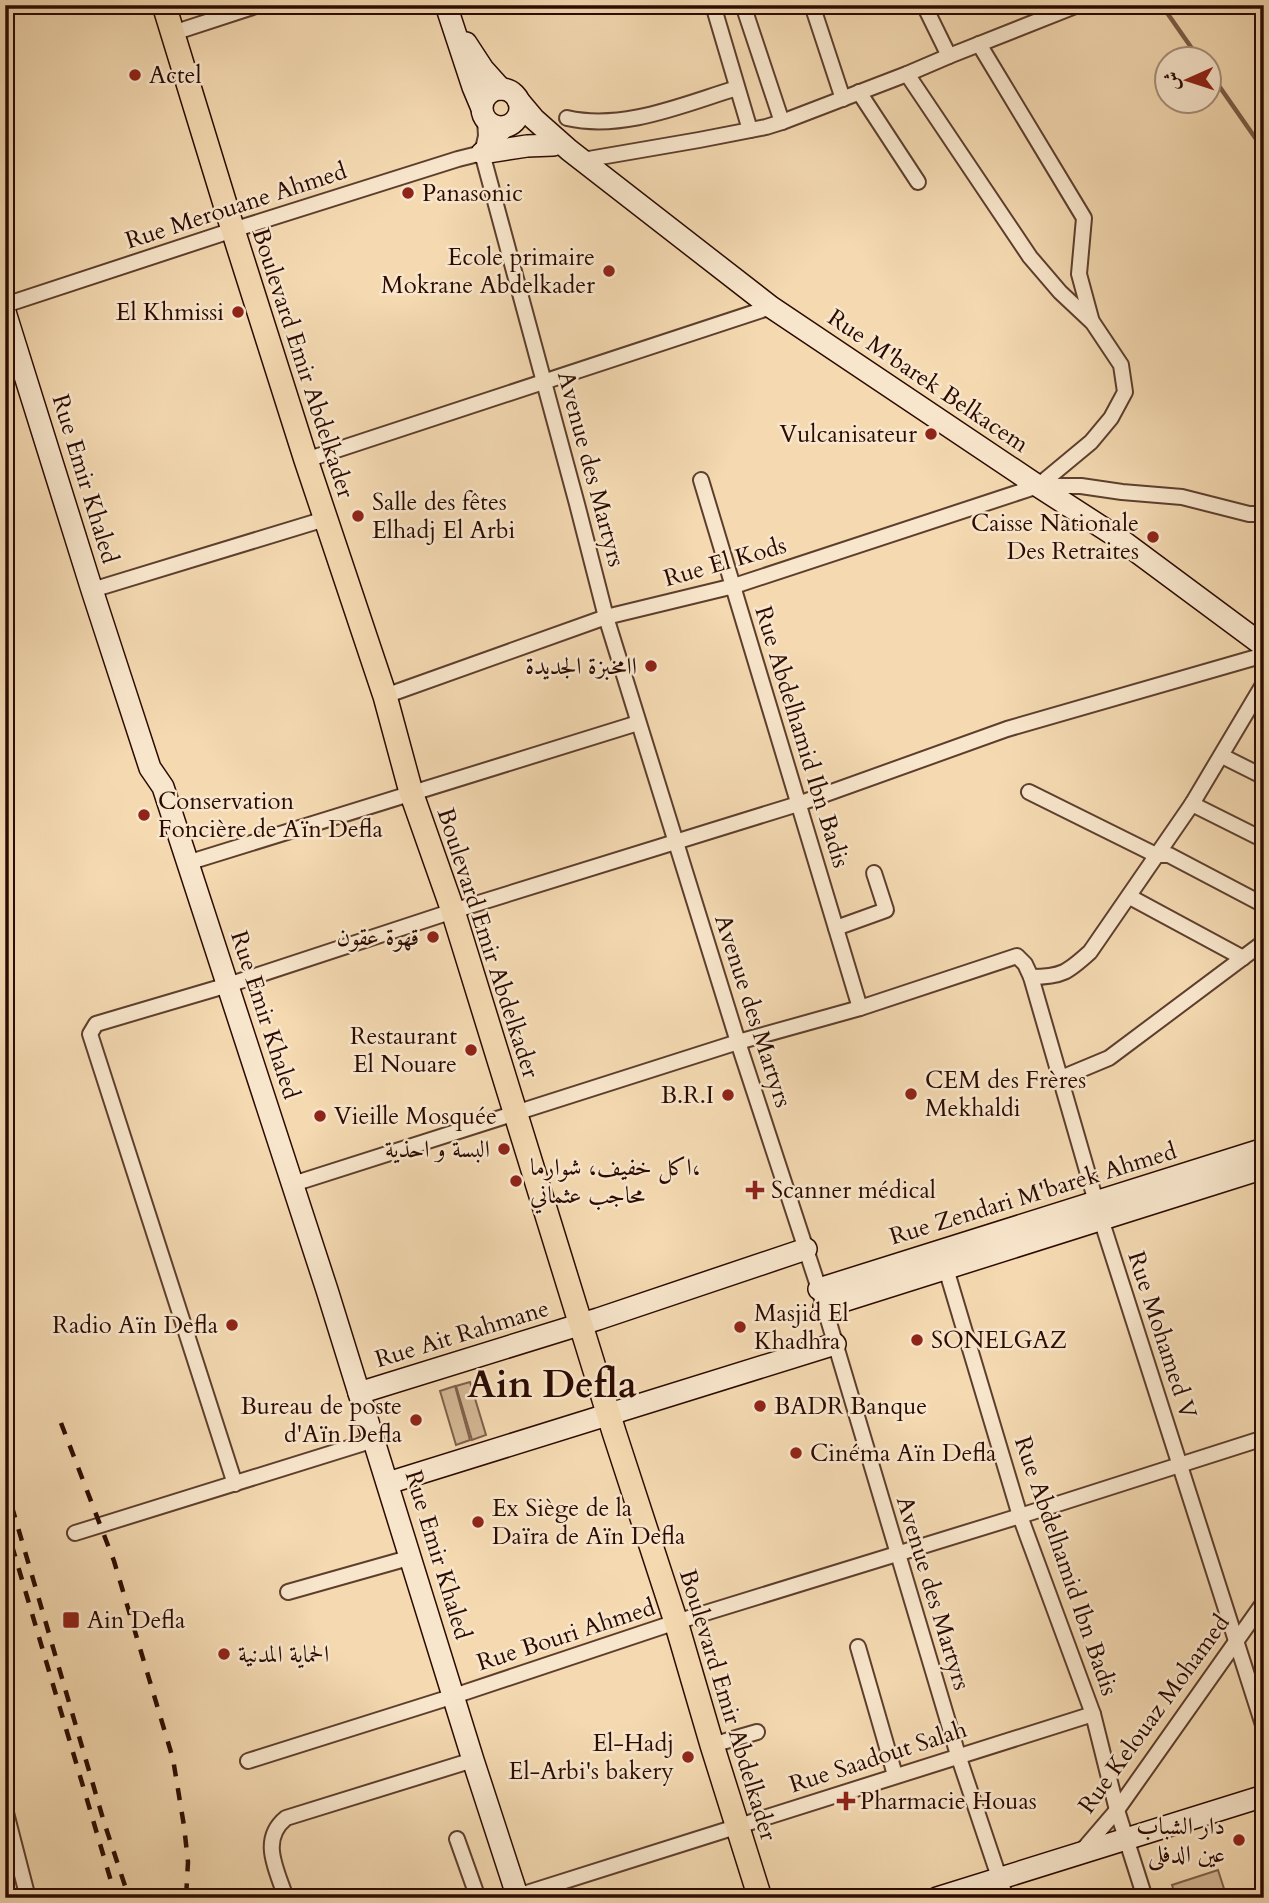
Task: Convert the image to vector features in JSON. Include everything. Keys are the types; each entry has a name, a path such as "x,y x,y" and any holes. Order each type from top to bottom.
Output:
{"main road":[{"name":"Boulevard Emir Abdelkader","path":"164,5 306,460 384,696 411,792 453,911 760,1898"}],"street":[{"path":"173,33 258,5"},
{"path":"713,5 750,130"},
{"path":"743,5 782,122"},
{"path":"812,5 843,99"},
{"path":"924,5 949,56"},
{"path":"482,153 527,146 568,152 750,130 782,122 843,99 1078,5"},
{"path":"449,13 483,113 496,127 512,123"},
{"name":"Rue M'barek Belkacem","path":"449,13 483,69 568,152 771,307 1117,537 1264,646"},
{"path":"979,44 1084,218 1079,274 1093,323"},
{"path":"907,74 1030,257 1060,292 1093,323 1121,365 1125,392 1111,418 1091,443 1038,486"},
{"path":"567,118 607,121 639,117 737,88"},
{"path":"482,153 512,123 519,112 510,94 494,90 488,93 483,113"},
{"path":"859,92 918,182"},
{"name":"Avenue des Martyrs","path":"483,113 486,136 482,153 606,617 738,1042 822,1298 958,1755 1002,1888"},
{"name":"Rue M'barek Belkacem","path":"512,123 568,152"},
{"name":"Rue Merouane Ahmed","path":"5,305 233,230 482,153"},
{"path":"306,460 771,307"},
{"name":"Rue Emir Khaled","path":"5,312 150,768 163,787 293,1184 412,1557 515,1897"},
{"name":"Rue Abdelhamid Ibn Badis","path":"701,480 860,1007"},
{"path":"1038,486 1081,486 1182,497 1256,514 1264,524"},
{"name":"Rue El Kods","path":"384,696 606,617 734,586 1038,486"},
{"path":"92,590 325,519"},
{"path":"235,1484 90,1034 96,1024 228,985 453,911 798,804 1007,729 1264,655"},
{"path":"1031,978 1051,977 1070,971 1090,952 1192,804 1264,683"},
{"path":"187,863 638,723"},
{"path":"1222,756 1264,778"},
{"path":"1029,792 1156,855 1169,855 1264,905"},
{"path":"1192,804 1264,840"},
{"path":"836,928 886,910 874,873"},
{"path":"1130,897 1243,958"},
{"path":"1061,1078 1109,1058 1264,942"},
{"name":"Rue Mohamed V","path":"860,1007 1017,956 1025,964 1099,1211 1264,1728"},
{"path":"293,1184 738,1042 860,1007"},
{"name":"Rue Zendari M'barek Ahmed","path":"1099,1211 1264,1149"},
{"path":"822,1298 1099,1211 1264,1168"},
{"name":"Rue Ait Rahmane","path":"359,1393 581,1324 806,1249"},
{"name":"Rue Abdelhamid Ibn Badis","path":"944,1259 1020,1516 1093,1714 1117,1810 1145,1898"},
{"path":"388,1483 835,1343"},
{"name":"Rue Bouri Ahmed","path":"248,1760 1264,1437"},
{"path":"75,1533 374,1440"},
{"path":"288,1592 412,1557"},
{"name":"Rue Kelouaz Mohamed","path":"1080,1853 1117,1810 1264,1602"},
{"path":"858,1647 895,1775"},
{"name":"Rue Saadout Salah","path":"515,1897 1093,1714"},
{"path":"712,1745 757,1732"},
{"path":"286,1898 271,1850 274,1832 286,1818 473,1760"},
{"path":"937,1898 1002,1888 1080,1853 1264,1796"},
{"path":"6,1816 28,1898"},
{"path":"457,1839 478,1898"}],"shaded area":[{"path":"470,1382 486,1435 472,1440 456,1386"},
{"path":"455,1386 470,1440 456,1445 440,1391"},
{"path":"1218,1870 1227,1898 1176,1898 1172,1885"}],"waterway":[{"path":"1163,7 1190,46"},
{"path":"1224,93 1256,139 1264,146"}],"railway":[{"path":"61,1423 114,1561 173,1759 188,1862 186,1898"},
{"path":"5,1483 104,1822 129,1898"},
{"path":"5,1522 116,1898"}],"place":[{"name":"Actel","path":"135,75"},
{"name":"Panasonic","path":"408,193"},
{"name":"Ecole primaire Mokrane Abdelkader","path":"609,271"},
{"name":"El Khmissi","path":"238,312"},
{"name":"Vulcanisateur","path":"931,434"},
{"name":"Salle des fêtes Elhadj El Arbi","path":"358,516"},
{"name":"Caisse Nationale Des Retraites","path":"1153,537"},
{"name":"اامخبزة الجديدة","path":"651,666"},
{"name":"Conservation Foncière de Aïn Defla","path":"144,815"},
{"name":"قهوة عقون","path":"433,937"},
{"name":"Restaurant El Nouare","path":"471,1050"},
{"name":"CEM des Frères Mekhaldi","path":"911,1094"},
{"name":"B.R.I","path":"728,1095"},
{"name":"Vieille Mosquée","path":"320,1116"},
{"name":"البسة و احذية","path":"504,1149"},
{"name":"اكل خفيف، شوارما، محاجب عثماني","path":"516,1181"},
{"name":"Scanner médical","path":"755,1190"},
{"name":"Radio Aïn Defla","path":"232,1325"},
{"name":"Masjid El Khadhra","path":"740,1327"},
{"name":"SONELGAZ","path":"917,1340"},
{"name":"BADR Banque","path":"760,1406"},
{"name":"Bureau de poste d'Aïn Defla","path":"416,1420"},
{"name":"Cinéma Aïn Defla","path":"796,1453"},
{"name":"Ex Siège de la Daïra de Aïn Defla","path":"478,1522"},
{"name":"Ain Defla","path":"71,1620"},
{"name":"الحماية المدنية","path":"224,1654"},
{"name":"El-Hadj El-Arbi's bakery","path":"688,1757"},
{"name":"Pharmacie Houas","path":"846,1801"},
{"name":"دار الشباب عين الدفلى","path":"1239,1840"}],"district":[{"name":"Ain Defla","path":"552,1385"}]}
